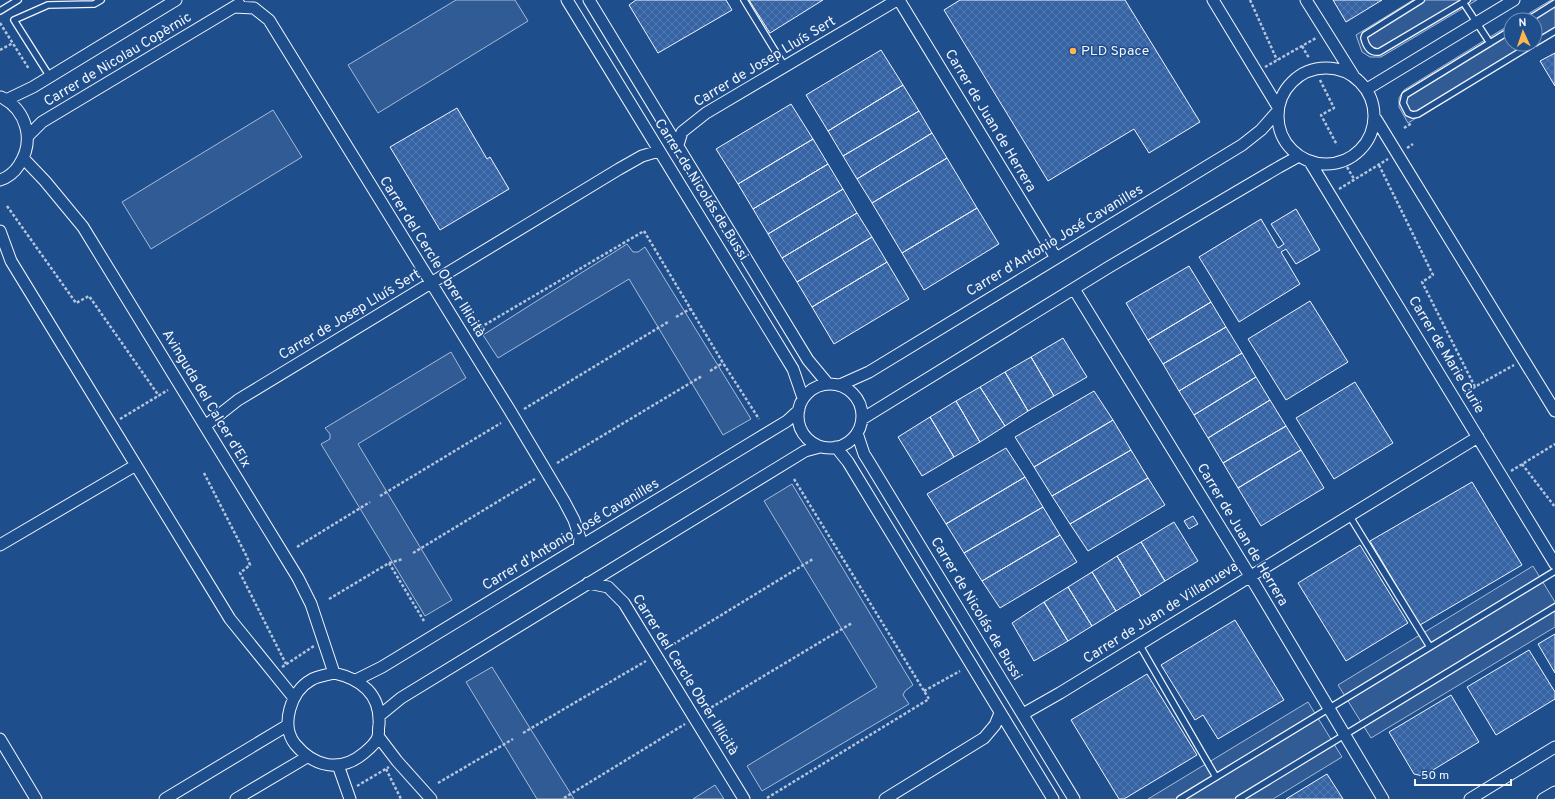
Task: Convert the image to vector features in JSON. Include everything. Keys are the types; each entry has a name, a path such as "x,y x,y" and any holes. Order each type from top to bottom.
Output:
{"street":[{"name":"Carrer de Nicolau Copèrnic","path":"3,98 50,77 176,0"},
{"name":"Carrer de Nicolau Copèrnic","path":"28,136 47,120 246,0"},
{"name":"Carrer de Nicolás de Bussi","path":"567,0 793,369 804,398"},
{"name":"Carrer de Nicolás de Bussi","path":"589,0 808,360 828,384"},
{"name":"Carrer de Josep Lluís Sert","path":"678,145 682,132 706,114 898,0"},
{"name":"Carrer de Juan de Herrera","path":"898,0 1056,258"},
{"path":"1213,0 1278,110"},
{"path":"1306,0 1354,76 1367,89 1373,104 1376,119 1550,394 1555,412"},
{"path":"1367,89 1514,0"},
{"name":"Carrer del Cercle Obrer Il·licità","path":"234,7 254,8 269,20 525,436 574,520 580,538 579,547"},
{"path":"1354,76 1339,69 1323,67 1307,71 1294,80 1284,92 1278,110 1278,125 1282,137 1290,148 1299,156 1310,162 1335,164 1358,153 1366,143 1376,119"},
{"path":"0,180 5,179 17,169 24,159 27,151 28,136 25,122 17,109 3,98"},
{"name":"Carrer d'Antonio José Cavanilles","path":"840,385 869,372 1242,145 1261,130 1278,110"},
{"name":"Carrer de Josep Lluís Sert","path":"205,426 238,400 619,169 642,156 659,151"},
{"path":"862,419 1074,289 1299,156"},
{"name":"Avinguda del Calcer d'Elx","path":"24,159 45,181 83,227 298,578 311,604 334,673"},
{"name":"Carrer de Marie Curie","path":"1310,162 1555,564"},
{"path":"0,231 10,261 230,619 294,698"},
{"name":"Carrer de Juan de Herrera","path":"1074,289 1250,576 1383,799"},
{"path":"379,716 401,698 805,451 820,447 832,448 846,444 857,433 861,425 862,414 858,400 852,392 840,385 828,384 815,387 806,394 800,404 797,417 801,431 808,440 820,447"},
{"name":"Carrer d'Antonio José Cavanilles","path":"356,680 382,667 763,436 787,421 799,410"},
{"name":"Carrer de Nicolás de Bussi","path":"857,433 864,454 1074,799"},
{"name":"Carrer de Juan de Villanueva","path":"1023,714 1060,693 1478,437"},
{"path":"836,447 848,462 1053,799"},
{"path":"0,545 136,465"},
{"name":"Carrer del Cercle Obrer Il·licità","path":"588,583 608,587 624,603 744,799"},
{"path":"334,673 348,676 356,680 362,684 374,697 379,716 378,736 368,749 356,759 338,765 323,764 307,757 294,742 288,725 289,708 301,687 311,680 334,673"},
{"path":"885,799 984,738 996,725 1000,713"},
{"path":"164,799 288,725"},
{"path":"378,736 397,761 431,799"},
{"path":"0,739 36,799"},
{"path":"1470,799 1555,747"},
{"path":"236,799 307,757"},
{"path":"338,765 351,794"},
{"path":"1543,799 1555,792"}],"lane":[{"path":"0,11 18,0"},
{"path":"50,77 14,20 48,5 94,4 101,0"},
{"path":"744,0 785,67"},
{"path":"1421,0 1366,35 1364,38 1368,48 1373,52 1379,52 1465,1 1476,23 1490,43"},
{"path":"1541,12 1555,3"},
{"path":"1543,38 1555,31"},
{"path":"1503,35 1405,95 1403,103 1408,113 1413,115 1418,114 1519,52"},
{"path":"1349,515 1430,647"},
{"path":"1180,799 1555,571"},
{"path":"1239,799 1555,607"},
{"path":"1139,644 1216,777"}],"path":[{"path":"1250,0 1277,60"},
{"path":"0,23 29,69"},
{"path":"1263,68 1318,36"},
{"path":"0,50 13,43"},
{"path":"1302,46 1308,58"},
{"path":"1320,80 1334,108 1321,115 1337,145"},
{"path":"1405,149 1413,144"},
{"path":"1337,190 1392,156"},
{"path":"1379,165 1433,275 1422,282 1475,387"},
{"path":"1347,167 1354,179"},
{"path":"7,206 76,303 89,296 159,396"},
{"path":"476,330 644,231 723,363 759,419"},
{"path":"676,317 690,309"},
{"path":"524,409 668,322"},
{"path":"710,371 723,363"},
{"path":"1462,395 1517,363"},
{"path":"557,463 702,376"},
{"path":"116,421 168,390"},
{"path":"380,496 501,423"},
{"path":"1508,472 1555,444"},
{"path":"1522,464 1555,507"},
{"path":"204,473 247,557 250,565 240,573 286,664"},
{"path":"413,553 535,478"},
{"path":"767,798 928,699 794,479"},
{"path":"297,546 370,502"},
{"path":"329,599 389,563 403,559"},
{"path":"669,647 813,559"},
{"path":"389,563 424,621"},
{"path":"707,710 852,623"},
{"path":"280,668 317,644"},
{"path":"523,733 646,661"},
{"path":"924,692 960,671"},
{"path":"564,798 685,724"},
{"path":"438,783 513,739"},
{"path":"351,794 392,766"},
{"path":"386,769 401,799"}],"shaded area":[{"path":"456,0 515,0 528,21 378,113 348,65"},
{"path":"1413,0 1477,0 1381,57 1370,57 1362,52 1356,35"},
{"path":"1551,0 1555,0 1555,34 1543,41 1543,12 1531,12"},
{"path":"1503,29 1503,52 1525,52 1408,123 1399,107 1399,98 1404,90"},
{"path":"273,110 302,157 151,249 122,202"},
{"path":"627,244 633,252 638,252 645,247 751,419 723,435 629,279 498,358 483,335"},
{"path":"451,352 466,378 358,444 452,600 425,616 321,444 330,439 330,434 325,428"},
{"path":"792,484 913,685 905,691 903,695 909,704 762,791 747,766 877,687 764,501"},
{"path":"1533,566 1555,602 1555,627 1371,738 1338,685"},
{"path":"492,667 574,799 537,799 466,682"},
{"path":"1308,702 1342,757 1273,799 1148,799"},
{"path":"715,785 724,799 693,799"}],"building":[{"path":"636,0 726,0 732,10 658,53 629,5"},
{"path":"749,0 823,0 770,33"},
{"path":"960,0 1125,0 1200,122 1149,153 1134,129 1048,181 944,10"},
{"path":"1333,0 1382,0 1346,22"},
{"path":"881,50 903,85 828,131 806,95"},
{"path":"1555,53 1555,86 1540,61"},
{"path":"903,85 919,111 843,156 828,131"},
{"path":"791,104 813,139 738,184 716,149"},
{"path":"457,108 487,159 490,157 509,189 440,230 390,147"},
{"path":"919,111 932,133 857,179 843,156"},
{"path":"932,133 947,158 872,203 857,179"},
{"path":"813,139 828,164 753,209 738,184"},
{"path":"947,158 977,208 902,253 872,203"},
{"path":"828,164 843,189 768,234 753,209"},
{"path":"843,189 857,213 782,258 768,234"},
{"path":"977,208 999,244 924,290 902,253"},
{"path":"1296,209 1320,250 1296,264 1286,249 1281,252 1300,284 1239,322 1199,257 1261,219 1278,248 1284,244 1271,224"},
{"path":"857,213 872,237 797,282 782,258"},
{"path":"872,237 887,262 812,307 797,282"},
{"path":"887,262 909,299 834,344 812,307"},
{"path":"1189,266 1211,302 1148,340 1126,303"},
{"path":"1310,301 1348,362 1286,400 1248,339"},
{"path":"1211,302 1226,327 1163,364 1148,340"},
{"path":"1226,327 1242,353 1179,391 1163,364"},
{"path":"1063,338 1087,377 1054,396 1031,357"},
{"path":"1242,353 1256,377 1194,415 1179,391"},
{"path":"1031,357 1054,396 1028,411 1005,372"},
{"path":"1005,372 1028,411 1005,426 980,387"},
{"path":"1256,377 1270,400 1208,438 1194,415"},
{"path":"1355,382 1393,443 1334,479 1296,418"},
{"path":"980,387 1005,426 980,442 956,401"},
{"path":"1094,391 1113,420 1034,467 1015,437"},
{"path":"1270,400 1286,426 1223,463 1208,438"},
{"path":"956,401 980,442 954,457 930,417"},
{"path":"930,417 954,457 922,476 898,437"},
{"path":"1113,420 1131,450 1052,496 1034,467"},
{"path":"1286,426 1301,450 1238,488 1223,463"},
{"path":"1006,448 1025,477 946,524 927,494"},
{"path":"1131,450 1148,478 1070,524 1052,496"},
{"path":"1301,450 1324,488 1261,526 1238,488"},
{"path":"1025,477 1043,507 964,553 946,524"},
{"path":"1148,478 1165,505 1088,551 1070,524"},
{"path":"1472,482 1522,565 1420,625 1370,541"},
{"path":"1043,507 1060,535 982,581 964,553"},
{"path":"1193,516 1198,524 1189,529 1184,521"},
{"path":"1174,522 1198,561 1165,581 1141,542"},
{"path":"1060,535 1077,562 1000,608 982,581"},
{"path":"1141,542 1165,581 1141,596 1117,556"},
{"path":"1360,545 1408,623 1346,661 1298,583"},
{"path":"1117,556 1141,596 1116,611 1092,572"},
{"path":"1092,572 1116,611 1092,626 1068,587"},
{"path":"1068,587 1092,626 1068,641 1044,602"},
{"path":"1044,602 1068,641 1034,661 1012,623"},
{"path":"1235,620 1284,700 1218,739 1203,715 1195,720 1161,665"},
{"path":"1555,634 1555,673 1538,644"},
{"path":"1529,650 1555,692 1555,699 1496,735 1467,687"},
{"path":"1147,674 1197,755 1124,799 1119,799 1071,720"},
{"path":"1451,695 1479,742 1423,776 1414,774 1389,732"},
{"path":"1327,774 1343,799 1286,799"}],"place":[{"name":"PLD Space","path":"1073,51"}]}
